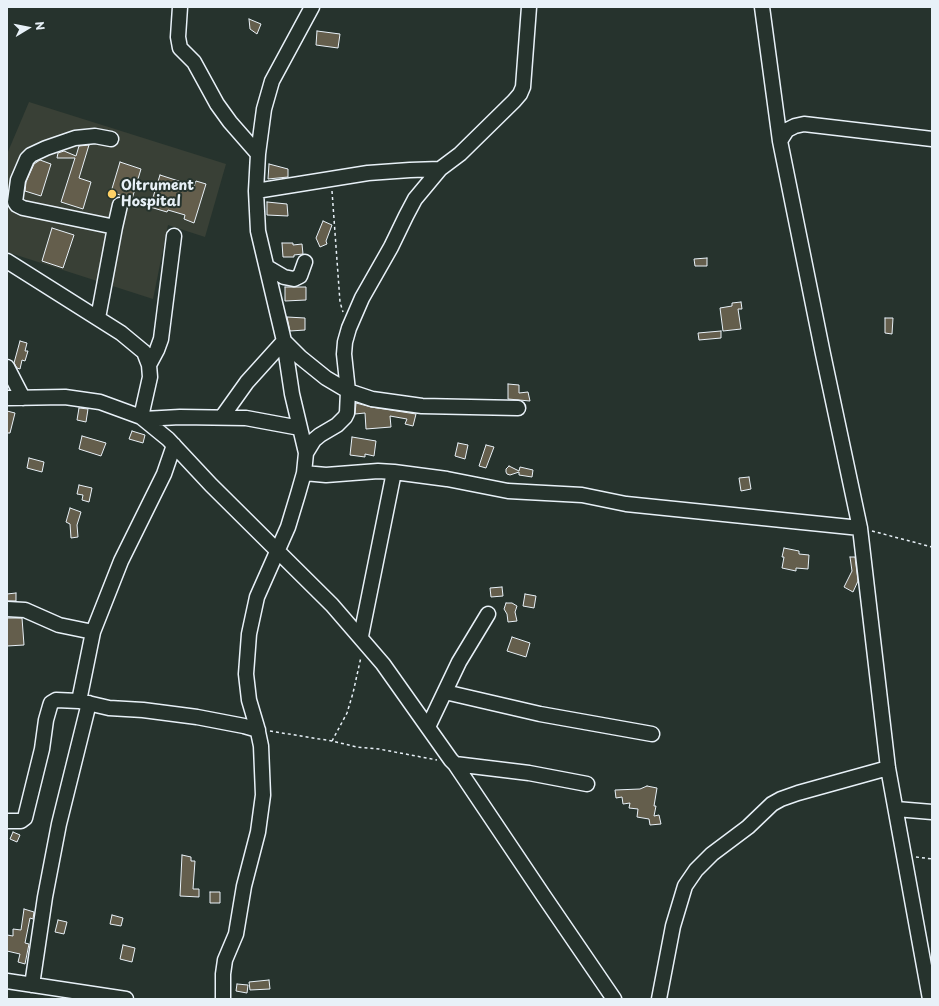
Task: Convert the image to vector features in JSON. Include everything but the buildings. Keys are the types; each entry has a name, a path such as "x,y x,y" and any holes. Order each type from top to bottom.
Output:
{"street":[{"path":"180,7 178,37 180,48 194,62 217,104 230,122 258,154"},
{"path":"223,999 223,974 226,960 236,934 244,886 258,832 263,794 261,746 249,700 246,674 249,634 258,597 288,527 304,473 306,453 292,394 284,341 258,231 256,191 258,154 264,109 272,80 312,7"},
{"path":"306,453 314,440 320,434 337,425 347,413 348,391 344,354 345,342 349,328 356,309 391,247 415,199 440,169 460,154 514,102 520,94 523,87 529,7"},
{"path":"762,7 780,141 822,354 860,528 888,768 930,999"},
{"path":"780,141 787,130 804,124 932,139"},
{"path":"111,139 95,136 75,138 31,155 18,180 15,202 17,206 23,208 115,226"},
{"path":"256,191 368,173 440,169"},
{"path":"98,318 120,205"},
{"path":"149,365 161,339 174,236"},
{"path":"7,261 36,281 121,333 144,352 149,365 150,377 143,418"},
{"path":"267,267 284,277 294,279 300,276 305,262"},
{"path":"284,341 300,357 326,378 348,391 372,399 422,406 518,408"},
{"path":"222,417 247,382 284,341"},
{"path":"7,366 22,398"},
{"path":"7,398 50,396 82,399 116,407 143,418 174,445 332,604 384,664 453,762 614,999"},
{"path":"143,418 246,418 300,428"},
{"path":"32,985 45,898 84,702 93,632 121,561 164,474 174,445"},
{"path":"304,473 326,475 378,471 394,472 447,479 508,491 582,495 626,504 860,528"},
{"path":"363,639 394,472"},
{"path":"7,609 25,610 59,625 93,632"},
{"path":"428,727 459,662 488,614"},
{"path":"445,692 540,714 652,734"},
{"path":"7,821 21,821 25,818 42,749 46,720 52,702 56,700 84,702 109,708 143,710 196,717 258,730"},
{"path":"453,762 529,773 587,784"},
{"path":"659,999 673,926 685,886 696,870 712,854 748,827 772,804 781,799 888,768"},
{"path":"896,809 932,812"},
{"path":"7,981 126,999"}],"path":[{"path":"332,179 332,205 340,302 349,328"},
{"path":"860,528 932,548"},
{"path":"332,741 347,713 363,639"},
{"path":"258,730 453,762"},
{"path":"904,855 932,859"}],"shaded area":[{"name":"Oltrument Hospital","path":"29,102 226,164 205,237 168,225 153,299 7,252 7,154"}],"place":[{"name":"Oltrument Hospital","path":"112,194"}]}
